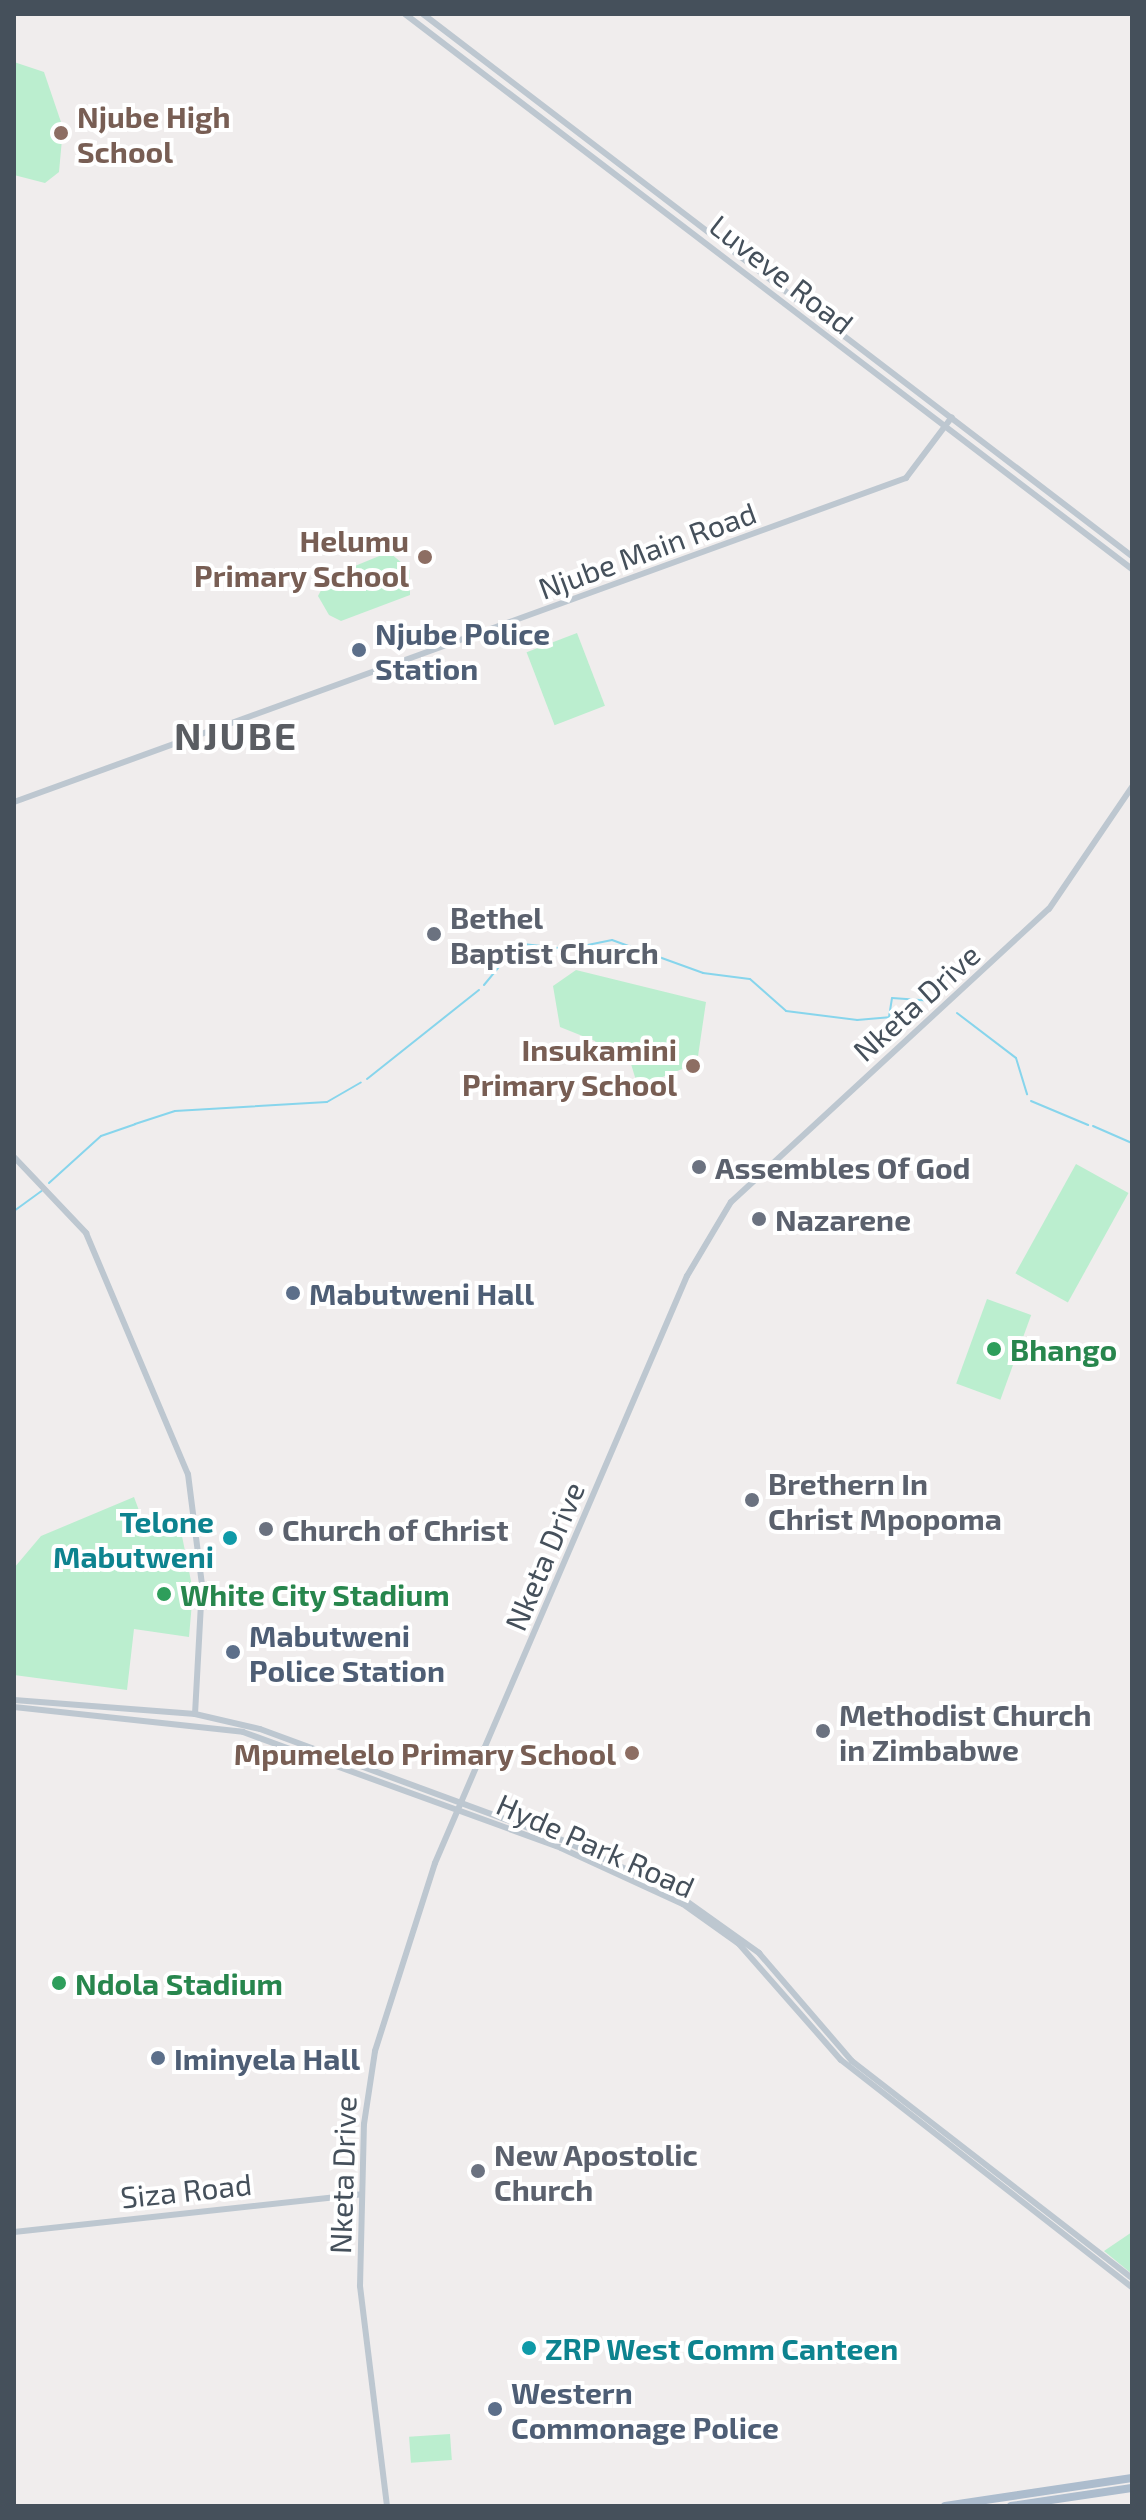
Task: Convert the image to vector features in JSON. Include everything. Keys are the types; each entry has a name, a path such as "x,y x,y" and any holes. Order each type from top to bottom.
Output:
{"main road":[{"path":"945,2506 1132,2478"},
{"path":"1011,2506 1132,2488"}],"street":[{"name":"Luveve Road","path":"405,14 1132,569"},
{"name":"Luveve Road","path":"423,14 1132,556"},
{"name":"Njube Main Road","path":"14,802 906,478 952,417"},
{"name":"Nketa Drive","path":"387,2506 361,2310 362,2194 375,2051 413,1921 458,1806 687,1276 721,1213 1049,909 1132,787"},
{"path":"14,1157 86,1233 188,1474 203,1609 195,1714"},
{"name":"Hyde Park Road","path":"14,1700 195,1714 260,1729 597,1862 705,1917 757,1963 841,2060 1132,2287"},
{"name":"Hyde Park Road","path":"14,1707 231,1729 599,1856 713,1914 759,1953 852,2061 1132,2278"},
{"name":"Siza Road","path":"14,2232 362,2194"}],"green space":[{"path":"14,62 44,72 63,128 59,172 45,183 14,175"},
{"path":"389,552 410,570 410,595 341,621 329,615 318,596 328,577"},
{"path":"577,633 605,706 555,725 527,652"},
{"path":"576,970 706,1002 697,1063 638,1087 631,1064 607,1060 595,1041 560,1027 553,986"},
{"path":"1076,1164 1128,1193 1068,1302 1015,1273"},
{"name":"Bhango","path":"987,1299 1031,1315 1000,1400 956,1384"},
{"name":"White City Stadium","path":"134,1497 144,1524 160,1535 181,1531 193,1591 189,1637 134,1629 127,1690 14,1675 14,1568 41,1536"},
{"path":"1132,2232 1132,2274 1104,2251"},
{"path":"450,2434 452,2460 411,2463 409,2437"}],"waterway":[{"path":"523,944 568,949 612,940 703,973 750,979 786,1011 857,1020 889,1017 892,998 934,1001"},
{"path":"484,985 517,945"},
{"path":"367,1079 479,990"},
{"path":"957,1013 1016,1058 1027,1094"},
{"path":"49,1183 101,1136 175,1111 327,1102 361,1082"},
{"path":"1031,1101 1088,1125"},
{"path":"1093,1126 1132,1143"},
{"path":"14,1211 42,1191"}],"place":[{"name":"Njube High School","path":"61,133"},
{"name":"Helumu Primary School","path":"425,557"},
{"name":"Njube Police Station","path":"359,650"},
{"name":"Bethel Baptist Church","path":"434,934"},
{"name":"Insukamini Primary School","path":"693,1066"},
{"name":"Assembles Of God","path":"699,1167"},
{"name":"Nazarene","path":"759,1219"},
{"name":"Mabutweni Hall","path":"293,1293"},
{"name":"Bhango","path":"994,1349"},
{"name":"Brethern In Christ Mpopoma","path":"752,1500"},
{"name":"Church of Christ","path":"266,1529"},
{"name":"Telone Mabutweni","path":"230,1538"},
{"name":"White City Stadium","path":"164,1594"},
{"name":"Mabutweni Police Station","path":"233,1652"},
{"name":"Methodist Church in Zimbabwe","path":"823,1731"},
{"name":"Mpumelelo Primary School","path":"632,1753"},
{"name":"Ndola Stadium","path":"59,1983"},
{"name":"Iminyela Hall","path":"158,2058"},
{"name":"New Apostolic Church","path":"478,2171"},
{"name":"ZRP West Comm Canteen","path":"529,2348"},
{"name":"Western Commonage Police","path":"495,2409"}],"district":[{"name":"NJUBE","path":"236,736"}]}
